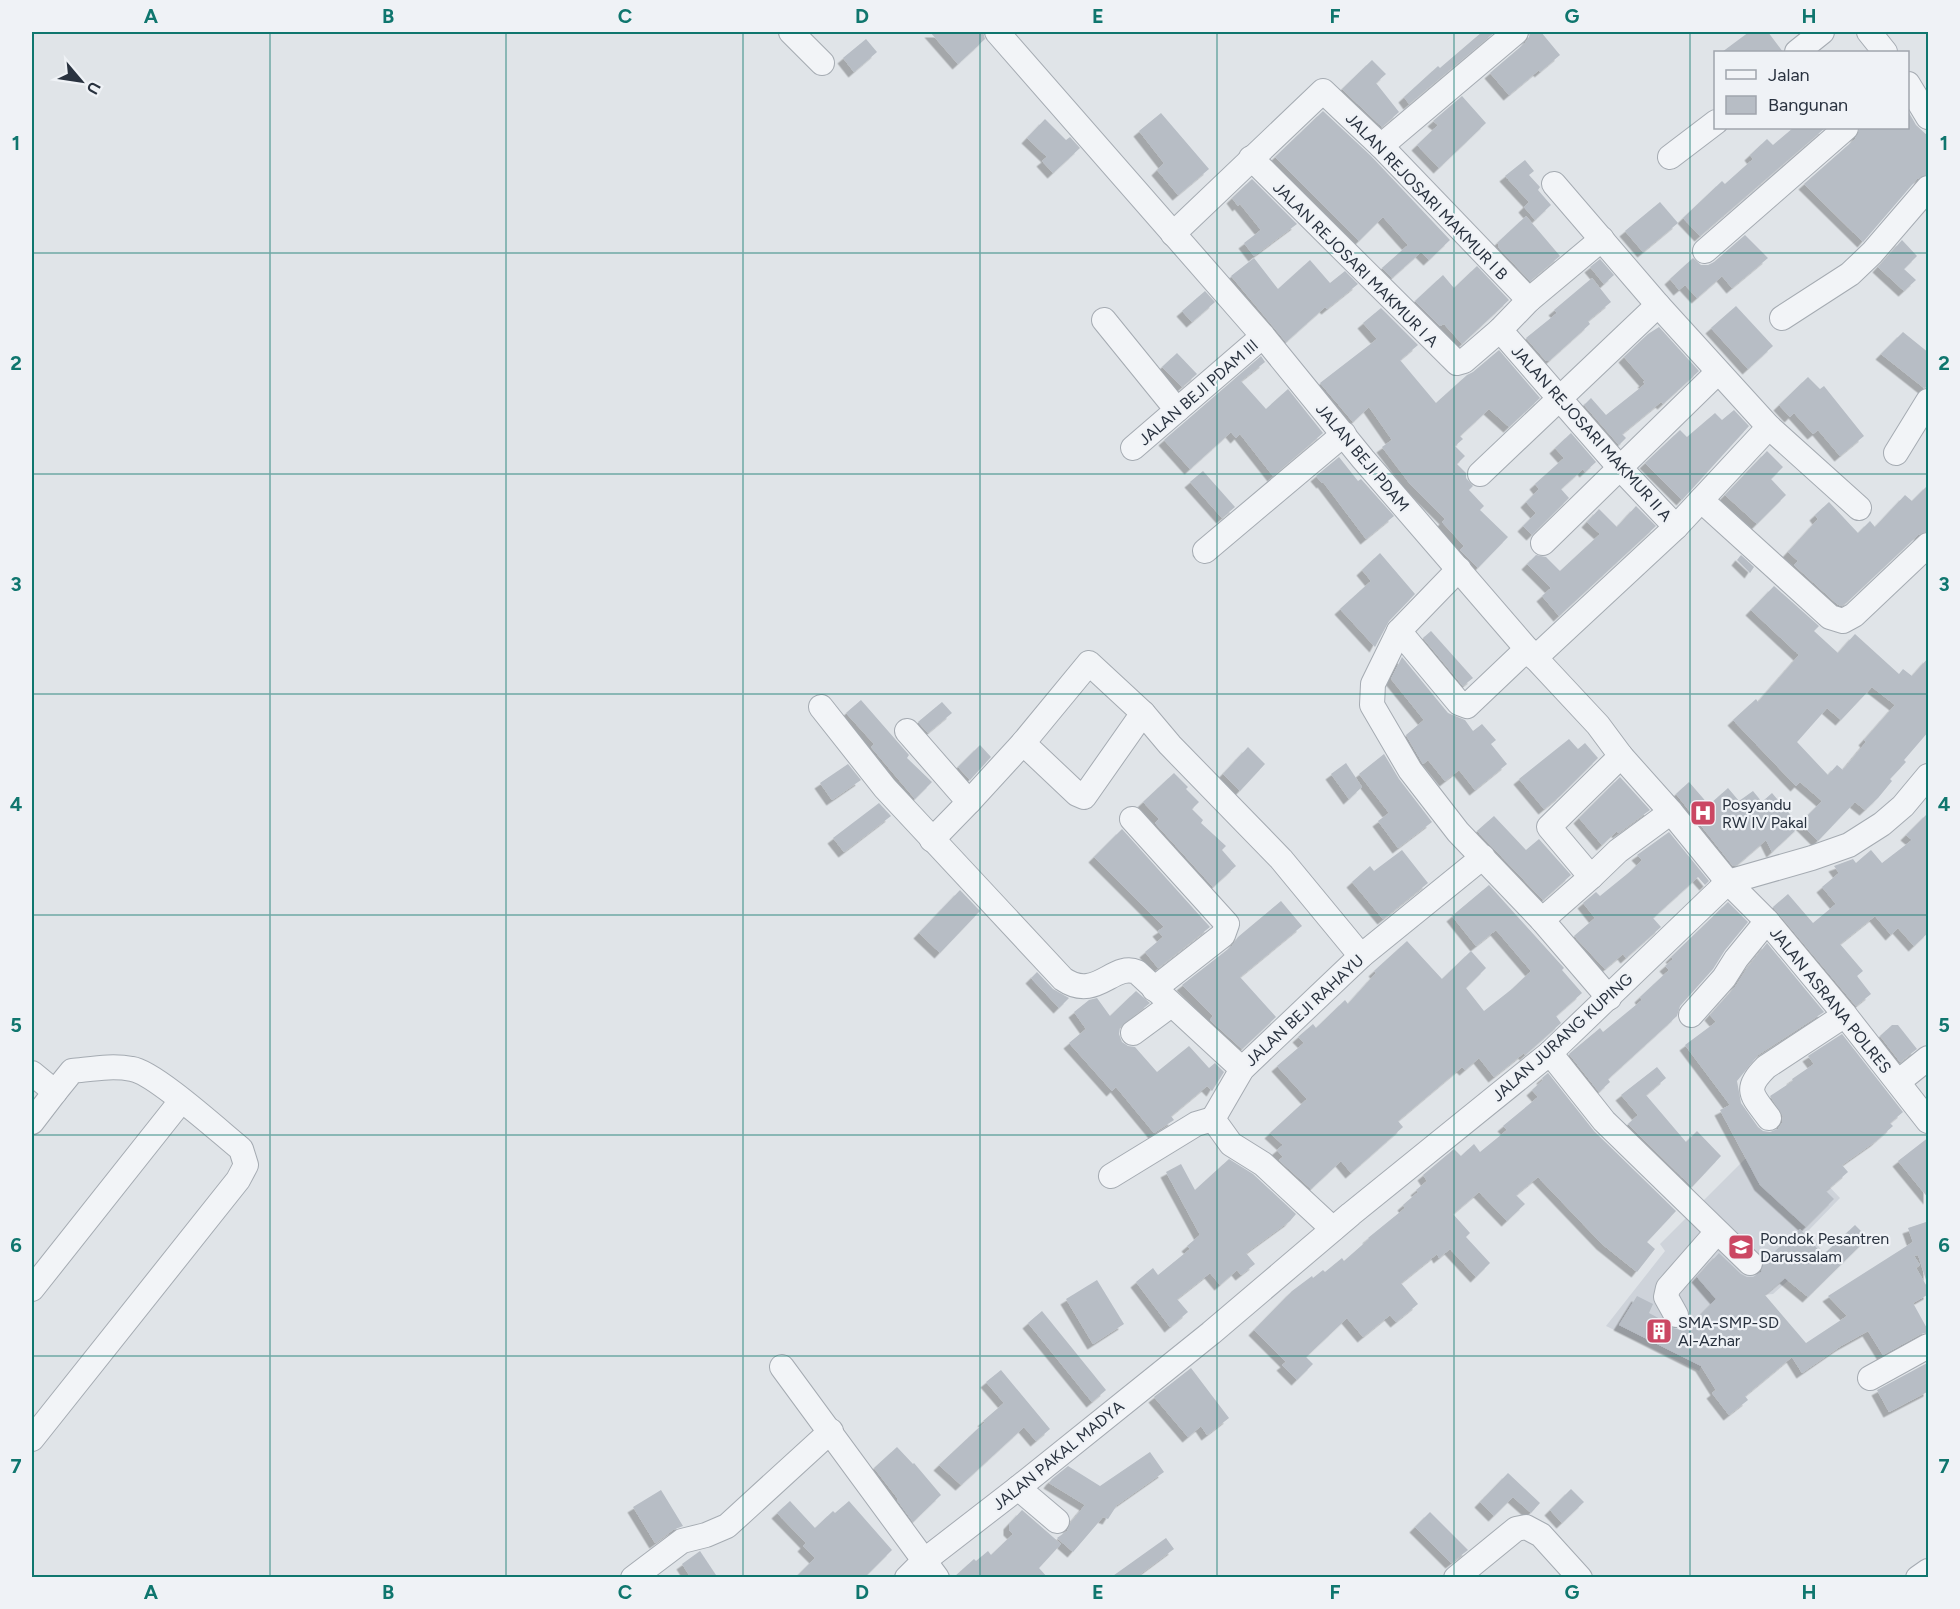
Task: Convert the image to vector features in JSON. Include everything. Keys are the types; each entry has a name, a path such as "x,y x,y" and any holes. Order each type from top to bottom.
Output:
{"street":[{"path":"791,32 822,63"},
{"name":"JALAN BEJI PDAM","path":"997,32 1263,336 1363,459 1531,653 1598,724 1621,756 1671,812 1728,882"},
{"path":"1381,147 1516,32"},
{"path":"1798,51 1821,32"},
{"path":"1869,32 1883,51"},
{"name":"JALAN REJOSARI MAKMUR I B","path":"1251,158 1320,92 1326,92 1529,300"},
{"path":"1670,157 1714,124"},
{"path":"1705,251 1845,129"},
{"path":"1173,234 1251,158"},
{"name":"JALAN REJOSARI MAKMUR I A","path":"1251,158 1454,362 1464,361 1500,330"},
{"path":"1554,184 1658,305 1769,427 1859,508"},
{"path":"1782,318 1850,274 1872,253 1929,188"},
{"path":"1500,330 1529,300 1602,239"},
{"path":"1480,474 1658,305"},
{"path":"1104,320 1177,410"},
{"name":"JALAN REJOSARI MAKMUR II A","path":"1399,631 1459,703 1467,706 1676,527 1620,468 1500,330"},
{"name":"JALAN BEJI PDAM III","path":"1132,448 1263,336"},
{"path":"1542,543 1718,372"},
{"path":"1896,453 1929,401"},
{"path":"1676,527 1769,427"},
{"path":"1205,551 1344,434"},
{"path":"1701,500 1830,617 1843,621 1854,615 1929,545"},
{"path":"1459,569 1399,631 1373,684 1372,705 1410,770 1458,832 1542,920 1609,998"},
{"path":"932,840 1023,743 1089,663 1143,713 1170,745 1281,859 1362,956"},
{"path":"821,707 885,788 1063,979 1073,986 1083,988 1133,970 1242,1069"},
{"path":"1023,743 1077,794 1084,797 1143,713"},
{"path":"907,731 969,802"},
{"path":"1591,878 1549,828 1554,820 1621,756"},
{"name":"JALAN JURANG KUPING","path":"1211,1333 1333,1229 1550,1053 1728,882 1849,845 1882,824 1903,806 1929,776"},
{"path":"1542,920 1591,878 1618,851 1671,812"},
{"path":"1132,819 1227,924 1223,935 1162,997 1133,1033"},
{"name":"JALAN BEJI RAHAYU","path":"1213,1119 1242,1069 1362,956 1483,857"},
{"name":"JALAN ASRANA POLRES","path":"1728,882 1767,921 1929,1121"},
{"path":"1691,1015 1724,978 1736,958 1767,921"},
{"path":"1769,1118 1751,1095 1751,1086 1756,1077 1766,1067 1845,1015"},
{"path":"1550,1053 1604,1121 1750,1263"},
{"path":"1898,1082 1929,1058"},
{"path":"32,1122 72,1071 106,1067 135,1069 153,1078 241,1149 246,1165 238,1179 32,1439"},
{"path":"32,1073 55,1092"},
{"path":"32,1289 181,1101"},
{"path":"1111,1176 1196,1124 1213,1119 1231,1144 1263,1164 1333,1229"},
{"path":"1676,1315 1666,1297 1668,1288 1718,1232"},
{"name":"JALAN PAKAL MADYA","path":"907,1578 931,1569 1018,1488 1211,1333"},
{"path":"1870,1378 1929,1346"},
{"path":"782,1368 831,1431 931,1569"},
{"path":"633,1578 682,1541 706,1535 727,1526 831,1431"},
{"path":"1018,1488 1057,1521"},
{"path":"1456,1578 1516,1529 1526,1527 1541,1535 1580,1578"},
{"path":"1918,1578 1929,1570"}],"shaded area":[{"name":"Pondok Pesantren Darussalam","path":"1775,1129 1840,1198 1808,1231 1822,1251 1773,1294 1763,1295 1711,1345 1699,1371 1606,1326 1665,1251 1660,1244"}],"building":[{"path":"930,32 983,32 985,39 958,64"},
{"path":"1482,32 1495,32 1409,104 1404,97 1438,66 1440,68"},
{"path":"1530,32 1541,32 1560,55 1509,95 1490,73 1525,43"},
{"path":"1749,32 1768,32 1782,51 1723,51"},
{"path":"866,39 877,52 854,72 843,58"},
{"path":"1372,60 1386,74 1376,83 1399,112 1382,127 1342,89"},
{"path":"1462,96 1486,123 1439,168 1417,145 1438,125 1433,121"},
{"path":"1323,111 1371,156 1450,240 1429,260 1421,252 1392,278 1382,268 1408,245 1383,217 1359,241 1275,157"},
{"path":"1161,113 1209,169 1178,195 1157,170 1164,163 1139,131"},
{"path":"1909,113 1916,125 1929,137 1929,174 1917,179 1863,242 1804,184 1855,139 1860,129 1909,129"},
{"path":"1045,119 1066,140 1070,137 1080,148 1053,173 1042,161 1047,157 1027,138"},
{"path":"1792,129 1824,129 1700,236 1683,218 1722,181 1725,184 1753,159 1750,155 1767,139 1773,145"},
{"path":"1525,160 1534,171 1529,175 1551,205 1535,220 1524,207 1529,202 1505,176"},
{"path":"1252,179 1297,224 1254,256 1244,243 1261,230 1240,204 1238,206 1232,198"},
{"path":"1660,202 1678,223 1643,252 1625,231"},
{"path":"1526,216 1560,256 1530,281 1498,247 1497,243"},
{"path":"1745,235 1768,258 1732,288 1722,276 1697,298 1685,285 1679,290 1670,279 1693,258 1701,265 1714,262"},
{"path":"1902,240 1917,256 1904,269 1916,280 1904,291 1878,267"},
{"path":"1254,258 1278,289 1310,260 1330,283 1345,271 1358,284 1327,309 1325,307 1286,342 1231,276"},
{"path":"1600,259 1614,275 1604,284 1590,267"},
{"path":"1477,266 1509,300 1462,344 1444,324 1440,326 1415,301 1443,275 1454,288"},
{"path":"1592,278 1611,302 1588,321 1590,324 1549,361 1546,361 1526,338 1557,313 1554,310"},
{"path":"1205,291 1215,302 1192,322 1182,311"},
{"path":"1736,306 1773,346 1748,369 1711,328"},
{"path":"1381,308 1418,345 1400,360 1436,403 1499,350 1540,398 1509,427 1489,409 1460,436 1463,439 1455,446 1465,456 1457,464 1466,473 1466,478 1473,486 1469,490 1484,506 1480,510 1508,537 1478,568 1460,550 1464,546 1442,522 1445,519 1410,484 1382,447 1392,440 1369,407 1353,422 1320,383 1377,339 1363,323"},
{"path":"1659,327 1699,371 1663,404 1661,402 1622,434 1626,438 1619,445 1584,405 1591,398 1606,415 1645,384 1643,382 1645,381 1624,357 1648,334"},
{"path":"1903,332 1929,353 1929,387 1924,388 1881,354"},
{"path":"1177,353 1197,374 1182,387 1162,367"},
{"path":"1261,356 1265,362 1241,381 1266,409 1288,389 1323,433 1273,476 1240,434 1236,438 1231,432 1190,469 1164,440"},
{"path":"1808,377 1820,389 1824,386 1864,436 1840,456 1818,430 1813,434 1794,413 1790,417 1779,405"},
{"path":"1734,410 1749,426 1682,500 1645,463 1680,430 1687,437 1715,413 1722,420"},
{"path":"1571,433 1596,462 1585,472 1583,469 1561,489 1569,498 1532,535 1523,526 1536,513 1526,502 1539,489 1535,484 1564,458 1555,448"},
{"path":"1767,451 1783,467 1771,479 1786,495 1757,524 1725,495"},
{"path":"1339,457 1358,481 1361,479 1394,516 1366,539 1316,476"},
{"path":"1203,471 1235,507 1222,518 1190,482"},
{"path":"1929,484 1929,531 1918,535 1841,606 1794,565 1798,561 1788,552 1818,519 1815,515 1829,502 1858,533 1870,521 1875,527 1905,495 1912,501"},
{"path":"1636,506 1656,526 1559,616 1542,596 1551,588 1527,564 1536,555 1546,557 1560,571 1600,534 1587,522 1599,509 1617,527"},
{"path":"1380,553 1415,594 1389,621 1375,647 1340,609 1371,581 1362,570"},
{"path":"1741,555 1754,567 1750,573 1737,560"},
{"path":"1774,586 1819,626 1814,631 1838,653 1855,634 1899,674 1903,669 1912,676 1929,657 1929,731 1904,760 1906,762 1890,779 1892,781 1878,798 1865,810 1855,802 1818,841 1800,823 1822,801 1800,782 1796,786 1733,720 1756,699 1758,702 1799,655 1751,610","holes":["1872,687 1895,705 1864,740 1866,742 1843,770 1837,765 1828,775 1797,742 1827,708 1841,720"]},
{"path":"1431,631 1473,678 1463,686 1423,638"},
{"path":"1402,657 1448,713 1465,720 1473,731 1482,724 1496,740 1491,744 1507,764 1475,790 1459,770 1445,781 1428,760 1423,764 1406,735 1424,720 1391,679"},
{"path":"861,700 909,755 907,758 932,782 915,799 871,747 874,744 846,713"},
{"path":"942,702 952,713 928,733 918,722"},
{"path":"1569,739 1578,749 1585,743 1598,758 1544,809 1519,779"},
{"path":"980,745 991,757 970,780 958,767"},
{"path":"1248,747 1265,764 1240,791 1223,774"},
{"path":"1384,754 1399,779 1432,822 1398,848 1378,821 1389,813 1359,774"},
{"path":"1346,763 1362,787 1349,799 1331,774"},
{"path":"848,764 861,780 832,800 820,783"},
{"path":"1174,773 1199,802 1192,809 1203,820 1201,823 1226,846 1222,850 1236,866 1213,887 1155,823 1159,819 1143,802"},
{"path":"1620,777 1650,810 1618,833 1617,831 1602,845 1579,818"},
{"path":"1689,782 1709,805 1728,788 1739,801 1753,791 1762,802 1772,793 1800,826 1772,852 1766,840 1733,866 1676,794"},
{"path":"879,803 891,816 844,852 833,838"},
{"path":"1929,812 1929,932 1914,946 1898,928 1891,935 1875,916 1840,944 1863,971 1857,976 1871,994 1856,1006 1773,907 1788,894 1813,923 1836,904 1822,887 1839,873 1834,866 1853,859 1856,863 1871,850 1882,863 1912,840 1906,835"},
{"path":"1494,816 1526,850 1539,839 1571,875 1543,900 1477,831"},
{"path":"1122,829 1210,927 1158,968 1145,952 1163,937 1158,931 1164,927 1094,857"},
{"path":"1669,832 1709,881 1705,885 1698,877 1653,918 1661,927 1626,958 1623,954 1605,969 1574,936 1595,918 1583,903 1596,892 1600,896 1632,870 1642,860 1637,855"},
{"path":"1402,850 1428,883 1383,919 1352,882 1370,866 1374,871"},
{"path":"1489,885 1564,968 1562,970 1582,993 1556,1016 1561,1023 1525,1055 1524,1053 1494,1077 1479,1058 1465,1070 1462,1067 1398,1121 1403,1127 1351,1173 1341,1161 1311,1189 1279,1160 1283,1157 1277,1150 1283,1145 1270,1133 1307,1099 1277,1066 1304,1043 1298,1037 1313,1024 1316,1028 1345,1000 1348,1004 1376,973 1374,971 1407,941 1442,979 1471,951 1486,968 1466,988 1484,1011 1512,989 1531,971 1496,930 1476,946 1452,916"},
{"path":"960,890 980,911 940,953 919,933"},
{"path":"1281,901 1302,926 1240,977 1276,1017 1242,1049 1210,1020 1213,1016 1182,985 1232,946 1238,937"},
{"path":"1728,902 1748,922 1713,969 1680,1006 1677,1016 1608,1079 1610,1082 1599,1092 1569,1054 1600,1028 1603,1032 1642,1000 1640,997 1669,970 1665,966 1673,959 1671,957"},
{"path":"1767,943 1824,1012 1758,1055 1737,1081 1741,1103 1758,1127 1770,1132 1778,1129 1783,1116 1770,1096 1814,1064 1808,1056 1842,1034 1903,1112 1890,1123 1893,1126 1876,1141 1842,1165 1848,1172 1826,1191 1834,1199 1806,1227 1760,1185 1720,1110 1730,1105 1685,1045 1716,1022 1710,1015 1735,987"},
{"path":"1037,972 1053,989 1069,998 1059,1008 1031,978"},
{"path":"1136,991 1150,1003 1120,1027 1119,1034 1122,1042 1135,1047 1157,1072 1189,1046 1209,1068 1215,1063 1224,1072 1212,1091 1207,1086 1171,1116 1174,1120 1154,1133 1116,1087 1112,1091 1069,1043 1086,1029 1074,1012 1089,1000 1097,998 1110,1016"},
{"path":"1892,1025 1898,1025 1917,1049 1900,1062 1880,1036"},
{"path":"1657,1067 1666,1078 1646,1095 1686,1142 1697,1131 1721,1156 1692,1187 1628,1124 1638,1115 1621,1095"},
{"path":"1548,1073 1594,1131 1676,1211 1647,1242 1655,1249 1637,1272 1602,1244 1538,1177 1516,1195 1525,1204 1507,1221 1479,1192 1453,1214 1470,1233 1466,1237 1490,1263 1476,1277 1450,1249 1439,1258 1437,1254 1401,1283 1418,1304 1396,1322 1390,1315 1363,1337 1347,1318 1306,1357 1313,1364 1297,1380 1282,1365 1286,1362 1254,1330 1292,1291 1312,1276 1313,1278 1323,1270 1325,1272 1342,1258 1344,1261 1405,1208 1403,1205 1427,1181 1423,1175 1454,1149 1461,1156 1474,1144 1480,1152 1507,1130 1503,1126 1538,1097 1532,1090"},
{"path":"1929,1137 1929,1199 1898,1161"},
{"path":"1229,1159 1253,1174 1296,1214 1290,1221 1246,1253 1255,1264 1241,1275 1237,1270 1220,1285 1210,1273 1177,1299 1188,1312 1170,1327 1136,1282 1153,1268 1158,1275 1190,1249 1187,1246 1200,1235 1166,1172 1181,1164 1195,1190"},
{"path":"1929,1221 1929,1279 1926,1280 1918,1255 1914,1256 1920,1265 1916,1268 1929,1294 1913,1303 1929,1332 1883,1355 1868,1331 1841,1346 1802,1373 1792,1357 1745,1396 1748,1400 1729,1415 1712,1393 1716,1390 1701,1366 1619,1325 1637,1296 1653,1304 1649,1313 1669,1327 1684,1331 1716,1299 1697,1277 1719,1253 1741,1274 1753,1277 1761,1272 1764,1261 1800,1229 1823,1255 1855,1225 1868,1238 1808,1297 1785,1278 1765,1295 1806,1343 1847,1316 1828,1296 1913,1242 1908,1228"},
{"path":"1097,1280 1124,1324 1093,1344 1066,1299"},
{"path":"1042,1311 1106,1390 1092,1402 1028,1323"},
{"path":"1929,1362 1929,1391 1889,1412 1877,1390"},
{"path":"1191,1368 1229,1418 1207,1435 1201,1426 1188,1437 1154,1397"},
{"path":"1001,1370 1050,1429 1036,1441 1024,1427 961,1485 939,1465 1004,1403 986,1382"},
{"path":"897,1447 941,1495 913,1522 874,1468"},
{"path":"1150,1452 1164,1472 1117,1505 1108,1519 1103,1517 1073,1552 1057,1538 1067,1531 1071,1522 1085,1505 1049,1483 1052,1479 1068,1466 1100,1486"},
{"path":"1508,1473 1540,1503 1531,1513 1513,1497 1494,1516 1480,1502"},
{"path":"1571,1489 1584,1502 1562,1523 1550,1510"},
{"path":"661,1490 683,1526 655,1543 633,1507"},
{"path":"790,1501 815,1528 833,1511 835,1513 849,1501 892,1550 864,1578 795,1578 815,1558 803,1546 806,1543 777,1513"},
{"path":"1022,1510 1061,1544 1039,1568 1048,1578 953,1578 974,1559 976,1561 988,1551 991,1555 1013,1534 1009,1530 1009,1524"},
{"path":"1430,1512 1468,1550 1451,1563 1415,1527"},
{"path":"1166,1538 1174,1549 1135,1578 1110,1578"},
{"path":"700,1551 718,1578 691,1578 682,1564"}],"place":[{"name":"Posyandu RW IV Pakal","path":"1703,813"},
{"name":"Pondok Pesantren Darussalam","path":"1741,1247"},
{"name":"SMA-SMP-SD Al-Azhar","path":"1659,1331"}]}
